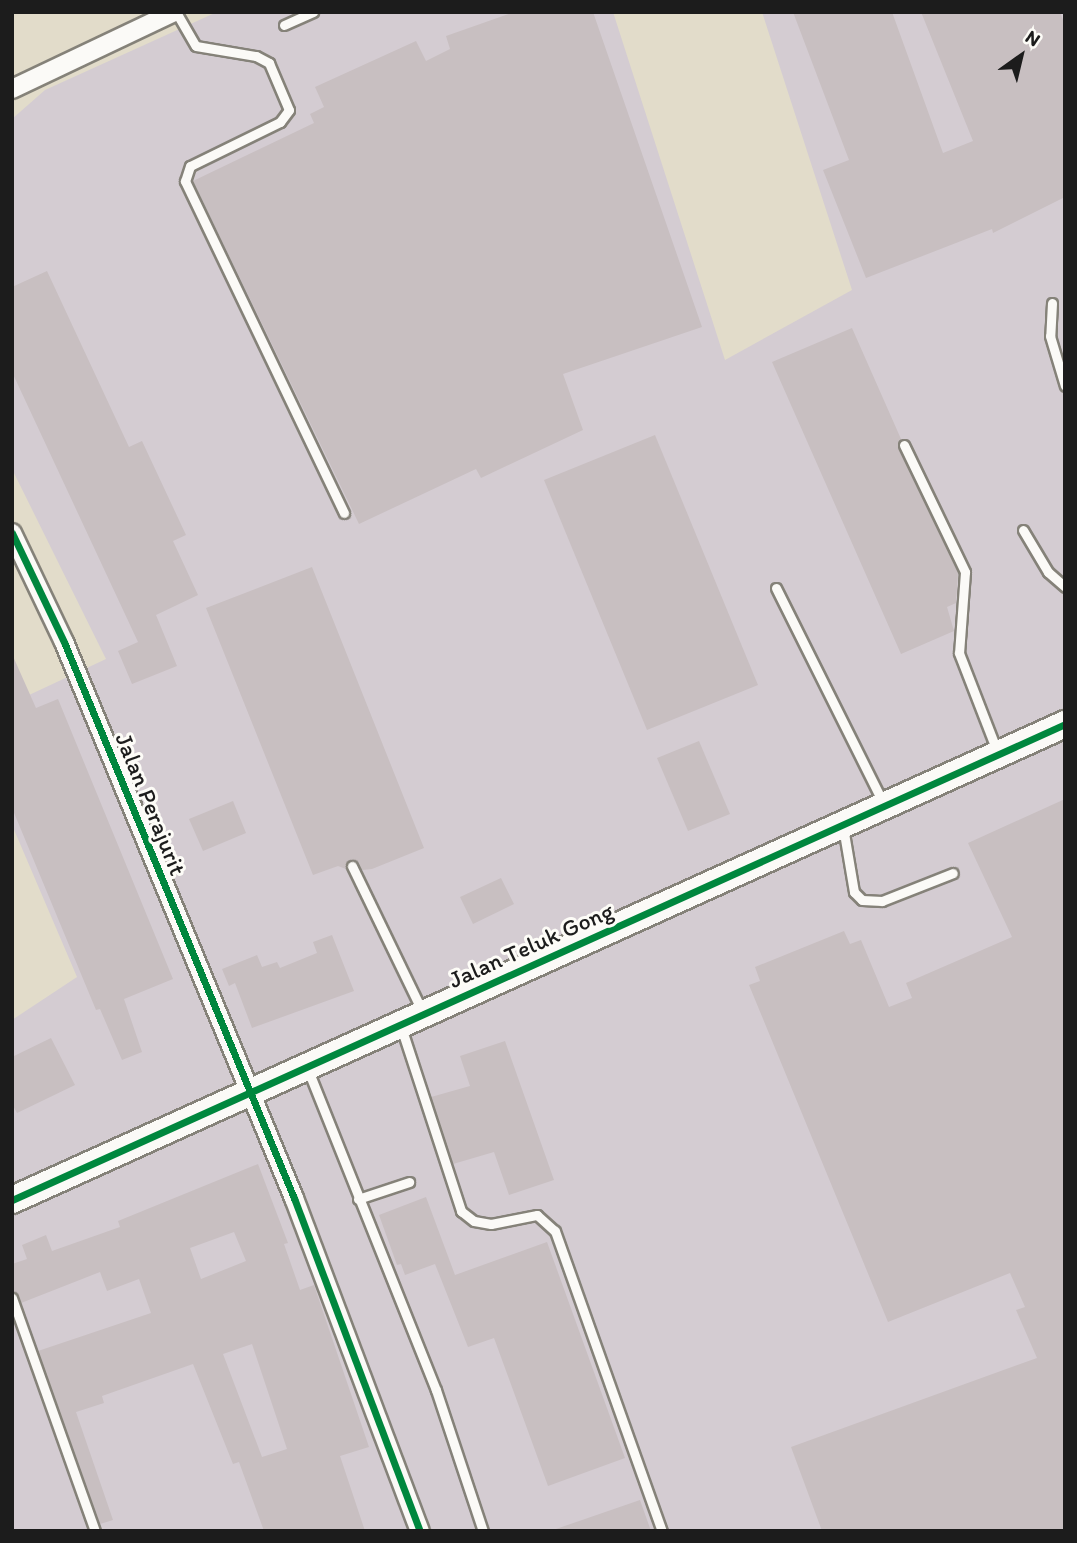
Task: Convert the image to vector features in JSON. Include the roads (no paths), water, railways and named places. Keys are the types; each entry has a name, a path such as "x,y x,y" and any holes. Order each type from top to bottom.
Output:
{"street":[{"path":"12,89 175,12"},
{"name":"Jalan Perajurit","path":"12,533 64,642 294,1198 419,1531"},
{"name":"Jalan Teluk Gong","path":"12,1200 1065,724"}],"lane":[{"path":"175,12 196,46 203,50 256,56 269,63 289,110 279,122 190,166 186,181 344,513"},
{"path":"284,25 313,12"},
{"path":"1052,303 1050,336 1065,386"},
{"path":"904,445 965,572 959,653 999,756"},
{"path":"1023,530 1048,572 1065,587"},
{"path":"776,589 885,806"},
{"path":"843,826 854,892 862,900 882,901 953,873"},
{"path":"352,866 412,1020 461,1212 474,1221 491,1224 537,1215 555,1231 662,1531"},
{"path":"307,1068 436,1390 483,1531"},
{"path":"358,1199 409,1182"},
{"path":"12,1298 95,1531"}]}
